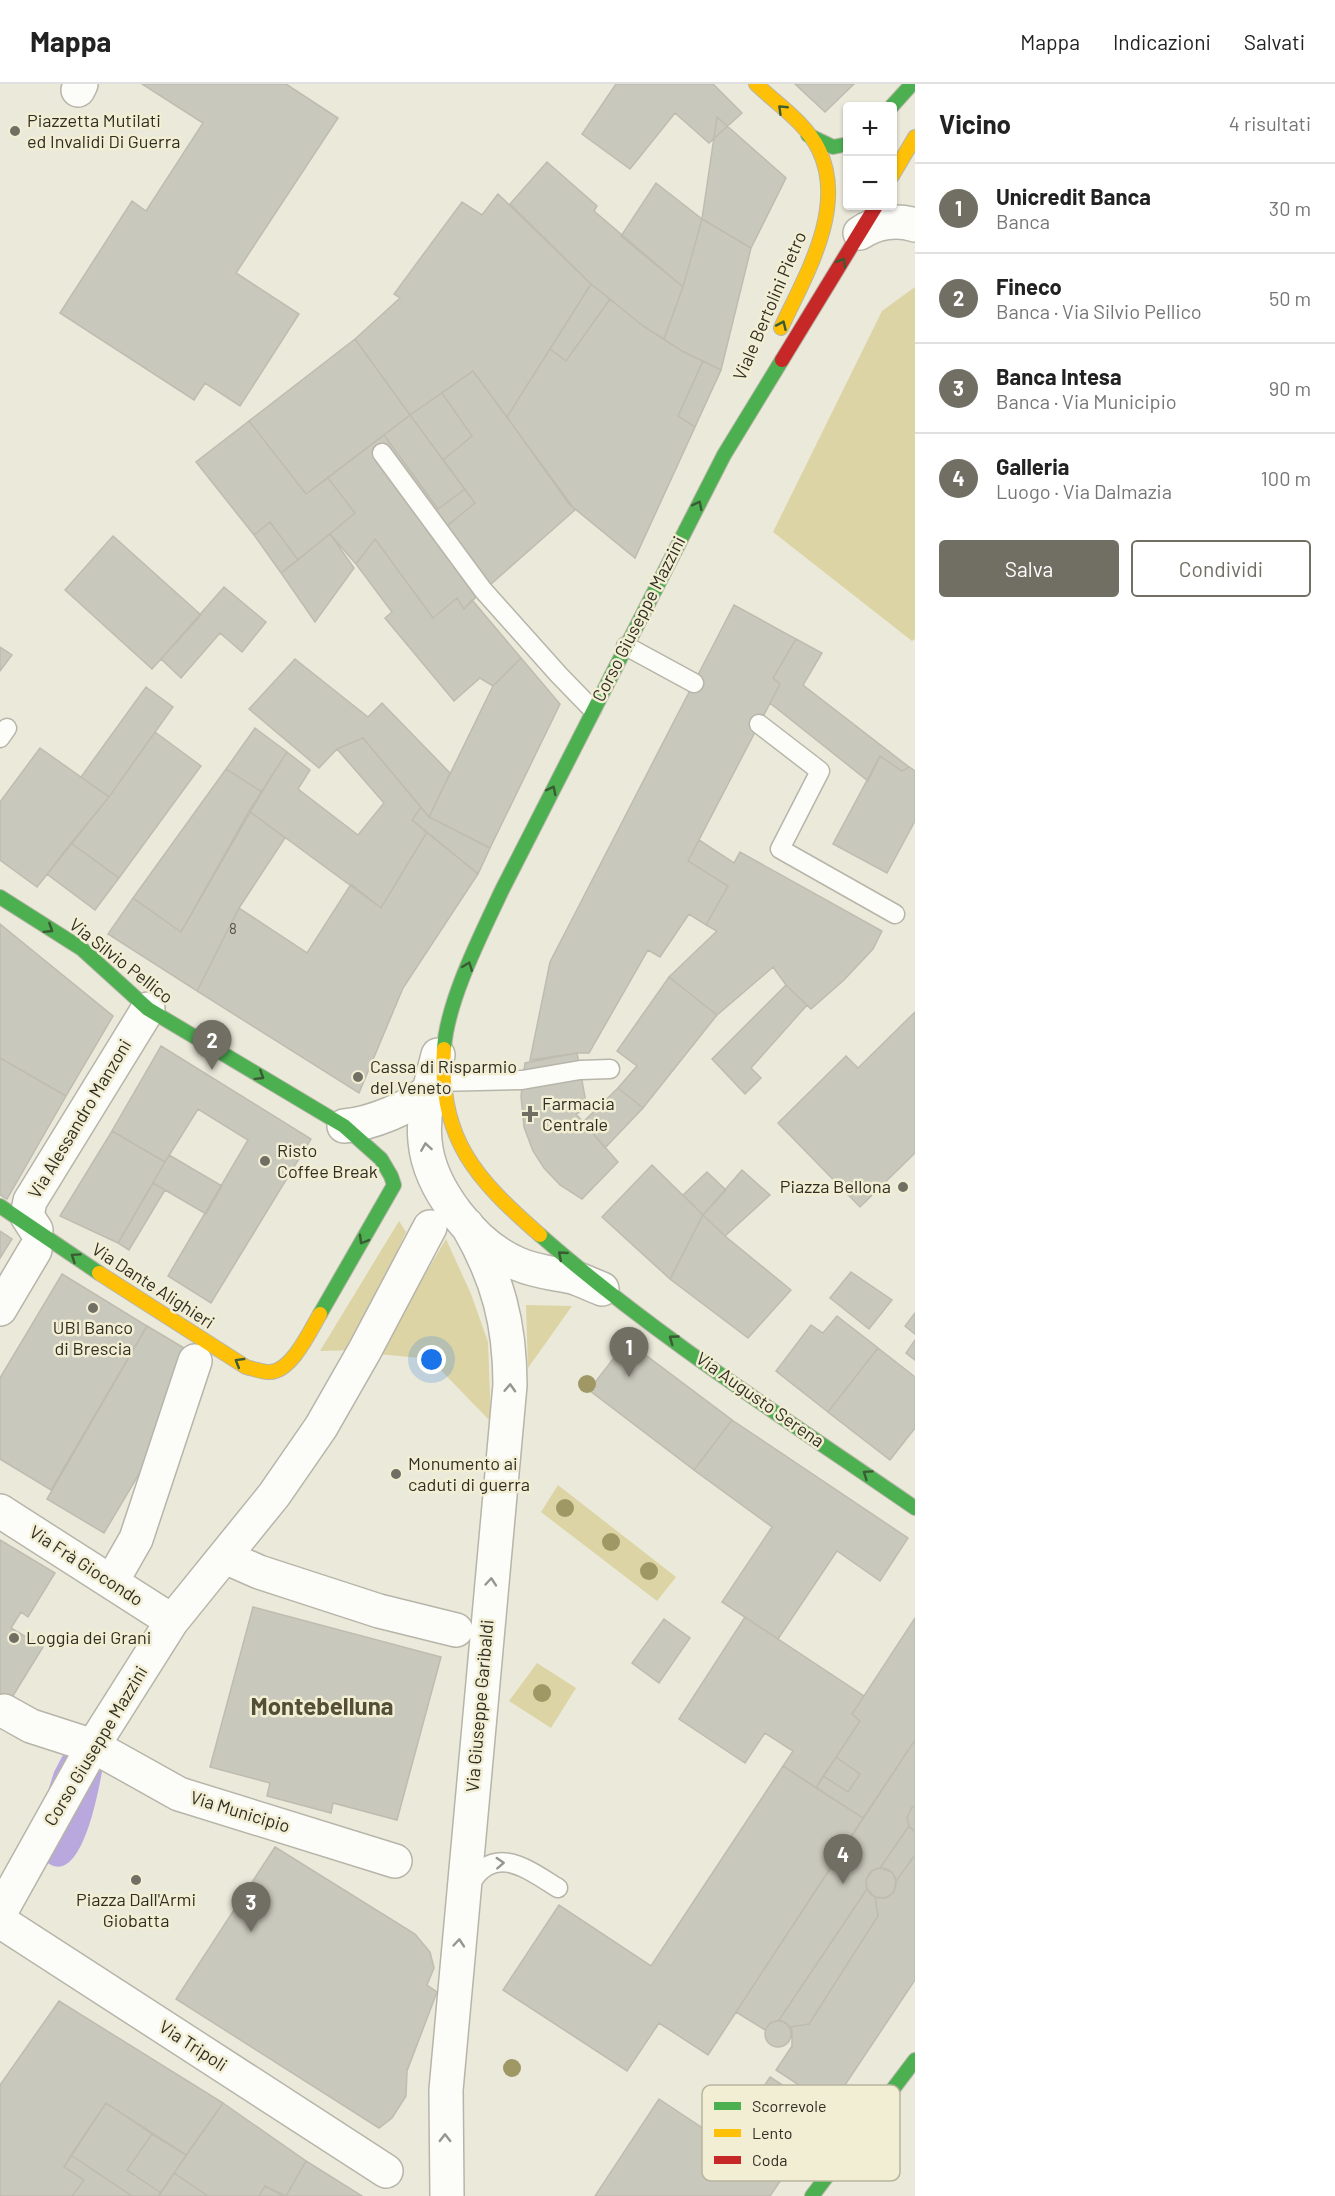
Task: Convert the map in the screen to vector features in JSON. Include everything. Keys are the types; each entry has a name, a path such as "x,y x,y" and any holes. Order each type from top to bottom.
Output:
{"main road":[{"name":"Viale Bertolini Pietro","path":"724,455 812,260 828,206 825,167 819,150 808,135 756,84"},
{"path":"896,102 912,84"},
{"path":"808,135 833,147 843,145"},
{"path":"897,167 915,136"},
{"name":"Corso Giuseppe Mazzini","path":"447,1021 477,944 502,890 592,709 724,455 868,219"},
{"name":"Via Silvio Pellico","path":"0,897 82,949 148,1009 344,1126"},
{"name":"Via Giuseppe Garibaldi","path":"434,1085 448,1111 457,1140 468,1160 491,1190"},
{"path":"344,1126 366,1144 381,1161 393,1179 392,1189"},
{"name":"Via Dante Alighieri","path":"0,1206 36,1240 113,1282 246,1367 271,1372 284,1367 291,1359 314,1324 392,1189"},
{"name":"Via Augusto Serena","path":"491,1190 558,1252 606,1292 915,1508"},
{"path":"896,2085 915,2060"},
{"path":"812,2196 823,2181"}],"street":[{"path":"868,219 872,227 894,222 915,225"},
{"name":"Via Alessandro Manzoni","path":"36,1240 27,1216 30,1201 148,1009"},
{"name":"Via Giuseppe Garibaldi","path":"447,1021 425,1128 426,1152 451,1216"},
{"path":"344,1126 363,1123 386,1115 419,1098 434,1085"},
{"name":"Via Giuseppe Garibaldi","path":"392,1189 406,1182 421,1182 438,1190 451,1216 484,1254 501,1302 508,1338 510,1385 446,2090 447,2196"},
{"name":"Via Augusto Serena","path":"451,1216 518,1264 574,1278 606,1292"},
{"name":"Corso Giuseppe Mazzini","path":"0,1913 93,1746 172,1621 274,1495 321,1427 365,1350 451,1216"},
{"path":"0,1309 36,1240"},
{"path":"112,1581 136,1539 195,1361"},
{"name":"Via Frà Giocondo","path":"9,1526 112,1581 172,1621"},
{"path":"225,1557 259,1572 379,1611 456,1630"},
{"name":"Via Municipio","path":"4,1711 31,1726 93,1746 179,1794 395,1861"},
{"name":"Via Tripoli","path":"0,1921 387,2171"}],"lane":[{"path":"382,453 483,590 592,709"},
{"path":"626,646 694,683"},
{"path":"759,724 820,771 780,849 895,914"},
{"path":"434,1085 522,1080 580,1070 610,1069"},
{"path":"463,1901 475,1875 491,1863 518,1864 558,1888"}],"shaded area":[{"path":"915,287 915,639 912,641 773,532 882,311"},
{"path":"399,1221 406,1232 352,1350 320,1351"},
{"path":"446,1239 471,1294 488,1342 491,1422 430,1359 378,1354"},
{"path":"526,1305 572,1306 528,1368"},
{"path":"558,1485 676,1577 657,1601 541,1512"},
{"path":"537,1663 576,1688 551,1728 509,1701"},
{"path":"65,1751 103,1766 86,1835 78,1852 68,1863 56,1867 43,1859 43,1807 54,1772"}],"building":[{"path":"142,84 286,84 338,118 236,273 299,314 240,406 205,383 194,400 60,313 132,201 146,211 203,123"},
{"path":"616,84 713,84 742,113 709,143 675,113 630,169 582,134"},
{"path":"795,84 854,84 825,112"},
{"path":"717,117 786,178 751,248 702,219"},
{"path":"547,162 597,206 594,211 683,287 664,339 643,326 591,284 510,204"},
{"path":"656,183 702,219 683,287 621,236"},
{"path":"498,194 591,284 507,417 473,371 410,415 355,339 400,298 394,294 462,202 482,215"},
{"path":"702,219 751,248 721,370 682,351 664,339 683,287"},
{"path":"591,284 610,299 566,361 550,349"},
{"path":"610,299 643,326 682,351 703,361 678,416 695,427 635,558 569,504 507,417 550,349 566,361"},
{"path":"355,339 410,415 306,494 249,421"},
{"path":"703,361 721,370 695,427 678,416"},
{"path":"473,371 575,510 490,585 447,526 475,503 443,460 472,436 442,393"},
{"path":"442,393 472,436 443,460 410,415"},
{"path":"410,415 465,489 438,509 384,435"},
{"path":"249,421 306,494 328,478 355,513 298,560 270,522 254,535 196,462"},
{"path":"384,435 438,509 465,489 475,503 447,526 483,590 464,609 457,598 433,618 375,539 356,564 330,534 355,513 328,478"},
{"path":"270,522 298,560 281,573 254,535"},
{"path":"330,534 354,568 315,622 281,573"},
{"path":"113,536 201,615 152,669 65,590"},
{"path":"375,539 433,618 457,598 464,609 472,600 521,658 493,686 480,678 454,701 385,618 392,612 356,564"},
{"path":"224,587 266,622 242,652 220,633 181,678 161,659"},
{"path":"734,605 796,639 773,678 780,684 688,861 728,886 706,925 689,914 660,957 648,950 589,1053 530,1060 550,962"},
{"path":"796,639 822,653 803,685 909,767 902,771 880,756 868,781 770,703 780,684 773,678"},
{"path":"0,647 12,655 0,671"},
{"path":"521,658 560,704 490,848 429,817 493,686"},
{"path":"295,659 368,717 382,703 450,773 429,817 363,738 337,749 319,768 249,709"},
{"path":"146,687 173,707 109,797 81,777"},
{"path":"255,728 287,752 262,792 226,769"},
{"path":"155,732 201,766 119,878 71,843 109,797"},
{"path":"363,738 421,807 412,820 427,832 381,908 249,811 287,752 310,770 298,789 358,835 384,803 337,749"},
{"path":"40,748 109,797 37,887 0,860 0,802"},
{"path":"880,756 902,771 909,767 915,771 915,821 887,873 833,844"},
{"path":"226,769 262,792 181,932 133,898"},
{"path":"421,807 429,817 490,848 478,874 412,820"},
{"path":"249,811 285,838 239,908 197,991 108,934 133,898 181,932"},
{"path":"427,832 478,874 403,988 359,1093 197,991 239,908 307,953 351,884 381,908"},
{"path":"699,840 734,863 740,852 882,931 873,949 844,980 811,1009 786,985 773,967 717,1015 669,977 717,931 706,925 728,886 688,861"},
{"path":"71,843 119,878 95,910 47,874"},
{"path":"0,924 113,1016 66,1096 0,1058"},
{"path":"669,977 717,1015 643,1108 618,1088 637,1066 617,1051"},
{"path":"786,985 807,1005 751,1068 761,1078 745,1094 712,1059"},
{"path":"915,1012 915,1153 860,1207 778,1123 846,1056 858,1068"},
{"path":"161,1046 311,1139 211,1303 168,1276 248,1140 198,1109 165,1162 112,1131"},
{"path":"577,1053 587,1108 576,1114 618,1162 582,1199 560,1185 544,1168 533,1151 524,1127 521,1096 525,1063"},
{"path":"0,1058 66,1096 7,1199 0,1195"},
{"path":"618,1088 643,1108 605,1148 583,1122"},
{"path":"112,1131 165,1162 118,1243 60,1216"},
{"path":"169,1155 222,1186 206,1214 153,1183"},
{"path":"652,1165 703,1215 670,1279 602,1217"},
{"path":"742,1170 770,1195 725,1236 703,1215"},
{"path":"707,1172 726,1190 703,1215 683,1195"},
{"path":"153,1183 165,1190 129,1250 118,1243"},
{"path":"703,1215 791,1290 748,1338 670,1279"},
{"path":"0,1231 12,1239 0,1258"},
{"path":"851,1272 892,1300 869,1329 830,1298"},
{"path":"62,1274 147,1326 51,1490 0,1459 0,1378"},
{"path":"915,1313 915,1334 905,1326"},
{"path":"837,1316 878,1348 828,1412 776,1371 811,1325 823,1333"},
{"path":"147,1326 206,1361 104,1533 47,1499"},
{"path":"915,1340 915,1360 906,1353"},
{"path":"627,1341 732,1420 694,1470 589,1390"},
{"path":"878,1348 915,1377 915,1428 890,1460 828,1412"},
{"path":"732,1420 908,1538 880,1581 837,1551 778,1639 722,1602 772,1527 694,1470"},
{"name":"Loggia dei Grani","path":"0,1540 55,1573 28,1617 21,1612 11,1628 43,1647 0,1717"},
{"path":"253,1607 441,1657 397,1820 333,1803 331,1813 267,1796 270,1783 210,1767"},
{"path":"745,1617 864,1696 852,1714 860,1721 816,1788 783,1766 793,1751 765,1733 745,1763 679,1719"},
{"path":"915,1618 915,1740 863,1818 816,1788 823,1776 848,1792 860,1774 836,1757 860,1721 852,1714"},
{"path":"664,1619 690,1638 659,1683 632,1663"},
{"path":"915,1740 915,1806 912,1807 907,1818 909,1826 880,1868 872,1871 866,1880 867,1889 779,2020 770,2023 765,2030 736,2012"},
{"path":"836,1757 860,1774 848,1792 823,1776"},
{"path":"783,1766 863,1818 708,2055 659,2023 627,2071 503,1990 559,1905 651,1966"},
{"path":"915,1806 915,1832 909,1826 907,1818 912,1807"},
{"path":"909,1826 915,1832 915,1855 896,1881 892,1872 880,1868"},
{"path":"275,1847 415,1934 430,1952 434,1968 427,1985 437,1992 407,2071 406,2096 392,2118 379,2128 176,1999"},
{"path":"915,1855 915,1980 845,2085 799,2085 776,2070 792,2046 790,2027 809,2024 878,1916 875,1897 886,1898 894,1892 896,1881"},
{"path":"881,1868 887,1869 895,1877 895,1889 887,1897 881,1898 875,1897 867,1889 866,1883 867,1877 875,1869"},
{"path":"867,1889 875,1897 878,1916 809,2024 790,2027 779,2020"},
{"path":"59,2001 223,2103 186,2155 106,2103 64,2167 84,2180 72,2196 0,2196 0,2085"},
{"path":"778,2021 787,2025 791,2034 787,2043 778,2047 769,2043 765,2034 769,2025"},
{"path":"770,2077 782,2085 765,2085"},
{"path":"659,2099 702,2128 702,2181 780,2181 770,2196 595,2196"},
{"path":"106,2103 152,2134 127,2170 161,2193 158,2196 132,2196 71,2155"},
{"path":"223,2103 306,2161 286,2196 265,2186 259,2196 208,2196 174,2173"},
{"path":"152,2134 186,2155 161,2193 127,2170"},
{"path":"71,2155 132,2196 72,2196 84,2180 64,2167"},
{"path":"306,2161 362,2196 286,2196"},
{"path":"174,2173 208,2196 158,2196"},
{"path":"265,2186 283,2196 259,2196"}],"traffic: fast":[{"path":"896,102 912,84"},
{"path":"808,135 833,147 843,145"},
{"path":"444,1049 446,1030 458,989 502,890 724,455 782,360"},
{"path":"0,897 82,949 148,1009 344,1126 381,1159 394,1185 320,1314"},
{"path":"0,1206 99,1273"},
{"path":"540,1235 629,1308 676,1343 915,1508"},
{"path":"896,2085 915,2060"},
{"path":"812,2196 823,2181"}],"traffic: slow":[{"path":"756,84 807,131 819,150 826,172 828,195 826,218 820,241 781,328"},
{"path":"897,168 915,137"},
{"path":"444,1049 444,1081 448,1108 455,1133 466,1155 480,1176 540,1235"},
{"path":"99,1273 246,1367 261,1371 270,1372 286,1365 300,1349 320,1314"}],"traffic: jam":[{"path":"782,360 874,210"}],"place":[{"name":"Piazzetta Mutilati ed Invalidi Di Guerra","path":"15,131"},
{"name":"Fineco","path":"212,1070"},
{"name":"Cassa di Risparmio del Veneto","path":"358,1077"},
{"name":"Farmacia Centrale","path":"530,1114"},
{"name":"Risto Coffee Break","path":"265,1161"},
{"name":"Piazza Bellona","path":"903,1187"},
{"name":"UBI Banco di Brescia","path":"93,1308"},
{"name":"Unicredit Banca","path":"629,1377"},
{"name":"Monumento ai caduti di guerra","path":"396,1474"},
{"name":"Loggia dei Grani","path":"14,1638"},
{"name":"Piazza Dall'Armi Giobatta","path":"136,1880"},
{"name":"Galleria","path":"843,1884"},
{"name":"Banca Intesa","path":"251,1932"}],"district":[{"name":"Montebelluna","path":"322,1707"}]}
